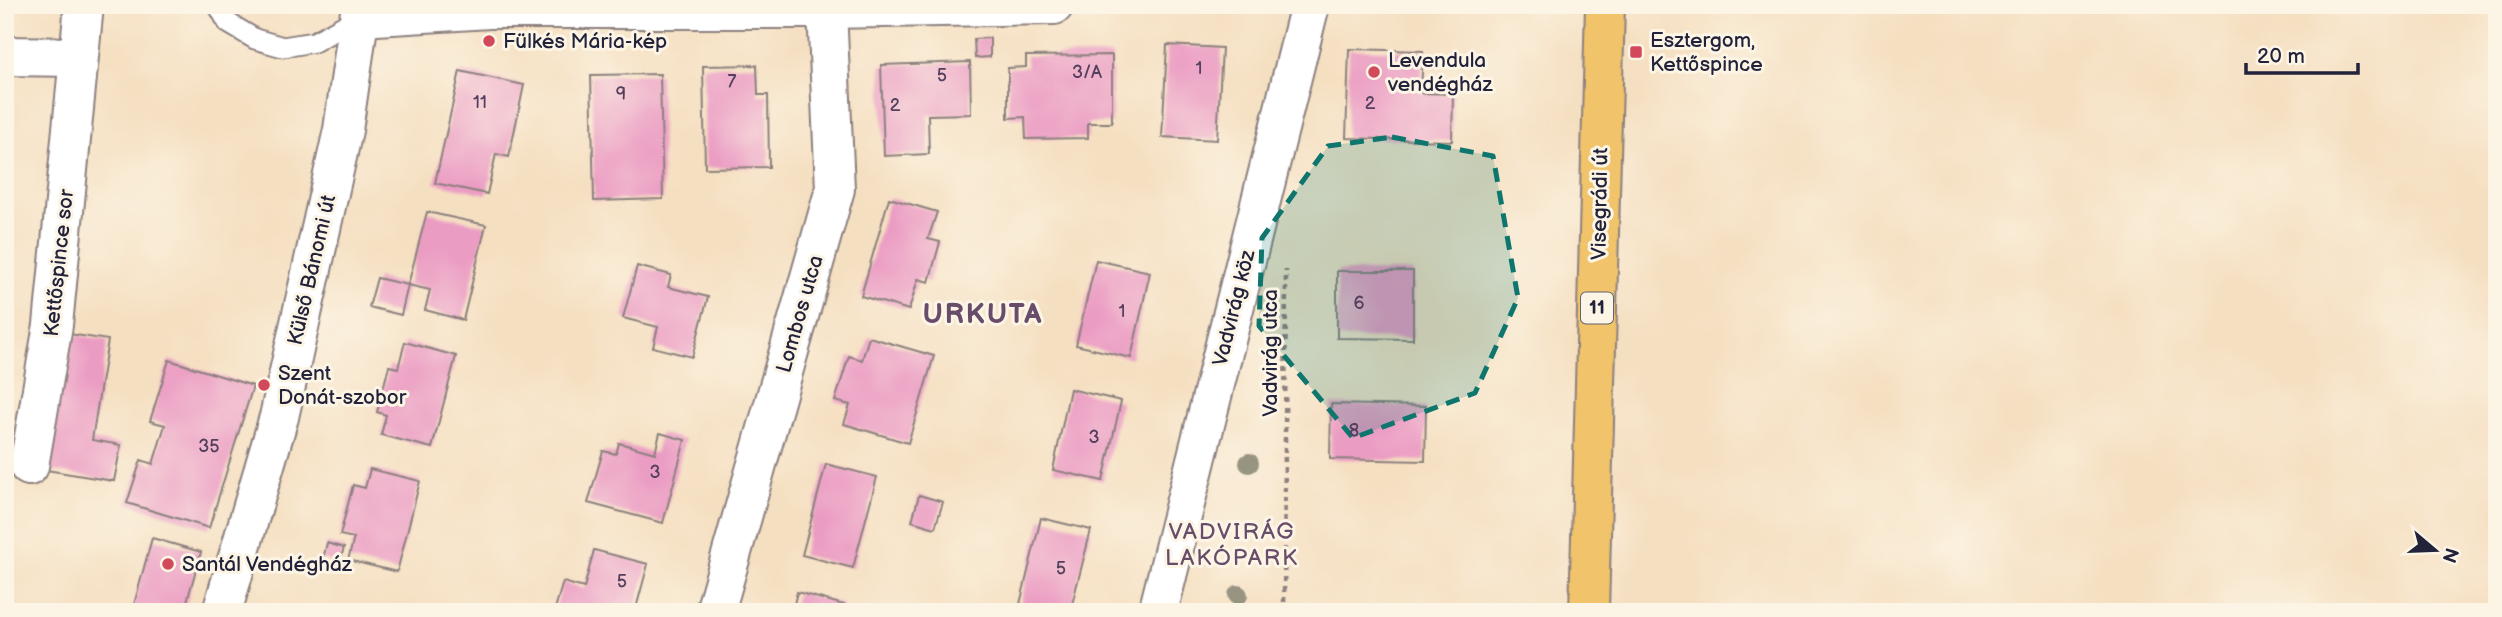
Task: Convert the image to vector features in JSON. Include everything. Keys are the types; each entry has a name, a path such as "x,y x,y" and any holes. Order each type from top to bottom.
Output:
{"main road":[{"name":"Visegrádi út","path":"1589,612 1605,5"}],"street":[{"name":"Kettőspince sor","path":"29,466 55,314 84,5"},
{"path":"360,11 1054,5"},
{"name":"Vadvirág köz","path":"1158,612 1310,5"},
{"name":"Lombos utca","path":"715,612 835,190 827,9"},
{"name":"Külső Bánomi út","path":"222,612 279,417 343,130 360,11"},
{"path":"5,56 78,57"}],"lane":[{"path":"218,5 228,23 255,38 283,47 314,42 360,11"}],"path":[{"name":"Vadvirág utca","path":"1284,612 1286,263"}],"highlighted area":[{"path":"1392,137 1493,156 1518,298 1475,393 1353,438 1259,326 1262,238 1328,146"}],"building":[{"path":"990,38 990,57 975,58 974,39"},
{"path":"1167,45 1222,48 1217,140 1162,137"},
{"path":"1349,49 1423,51 1421,93 1453,94 1452,141 1346,138"},
{"path":"1112,55 1112,123 1088,123 1088,138 1026,139 1025,117 1008,118 1008,68 1026,67 1026,56"},
{"path":"970,62 971,114 928,115 929,154 884,156 881,65"},
{"path":"757,65 758,95 768,95 769,167 705,168 703,66"},
{"path":"460,71 524,85 509,157 496,154 487,194 435,183"},
{"path":"660,74 663,199 594,201 591,75"},
{"path":"889,198 937,212 928,239 940,242 929,282 918,279 909,310 861,296"},
{"path":"427,212 486,225 463,320 425,310 430,290 408,285"},
{"path":"1096,260 1150,272 1131,358 1076,345"},
{"path":"637,266 671,275 668,287 708,297 692,357 653,347 658,327 623,318"},
{"path":"1337,271 1413,271 1413,339 1337,338"},
{"path":"377,278 408,285 401,315 369,307"},
{"path":"63,333 108,340 92,440 121,445 114,481 40,469"},
{"path":"869,337 934,356 908,443 844,424 850,405 835,401 849,356 862,360"},
{"path":"405,342 456,356 432,448 381,435 386,415 377,412 389,366 398,368"},
{"path":"169,360 253,386 209,528 127,503 141,460 153,464 165,425 150,421"},
{"path":"1070,389 1121,401 1103,481 1053,470"},
{"path":"1331,404 1426,406 1425,461 1330,459"},
{"path":"660,433 685,440 663,523 588,503 603,451 616,454 619,443 655,453"},
{"path":"826,464 877,477 853,568 802,555"},
{"path":"370,469 420,481 397,572 348,560 354,538 340,535 353,485 365,488"},
{"path":"919,495 943,502 935,528 912,521"},
{"path":"1041,518 1091,530 1070,612 1052,612 1020,604"},
{"path":"152,538 201,552 184,612 132,612"},
{"path":"327,543 344,548 339,564 323,559"},
{"path":"594,550 648,564 635,612 554,612 563,582 584,588"},
{"path":"797,592 844,605 842,612 792,612"}],"place":[{"name":"Fülkés Mária-kép","path":"489,41"},
{"name":"Esztergom, Kettőspince","path":"1636,52"},
{"name":"Levendula vendégház","path":"1374,72"},
{"name":"Szent Donát-szobor","path":"264,385"},
{"name":"Santál Vendégház","path":"168,564"}],"district":[{"name":"URKUTA","path":"983,314"},
{"name":"VADVIRÁG LAKÓPARK","path":"1232,545"}]}
